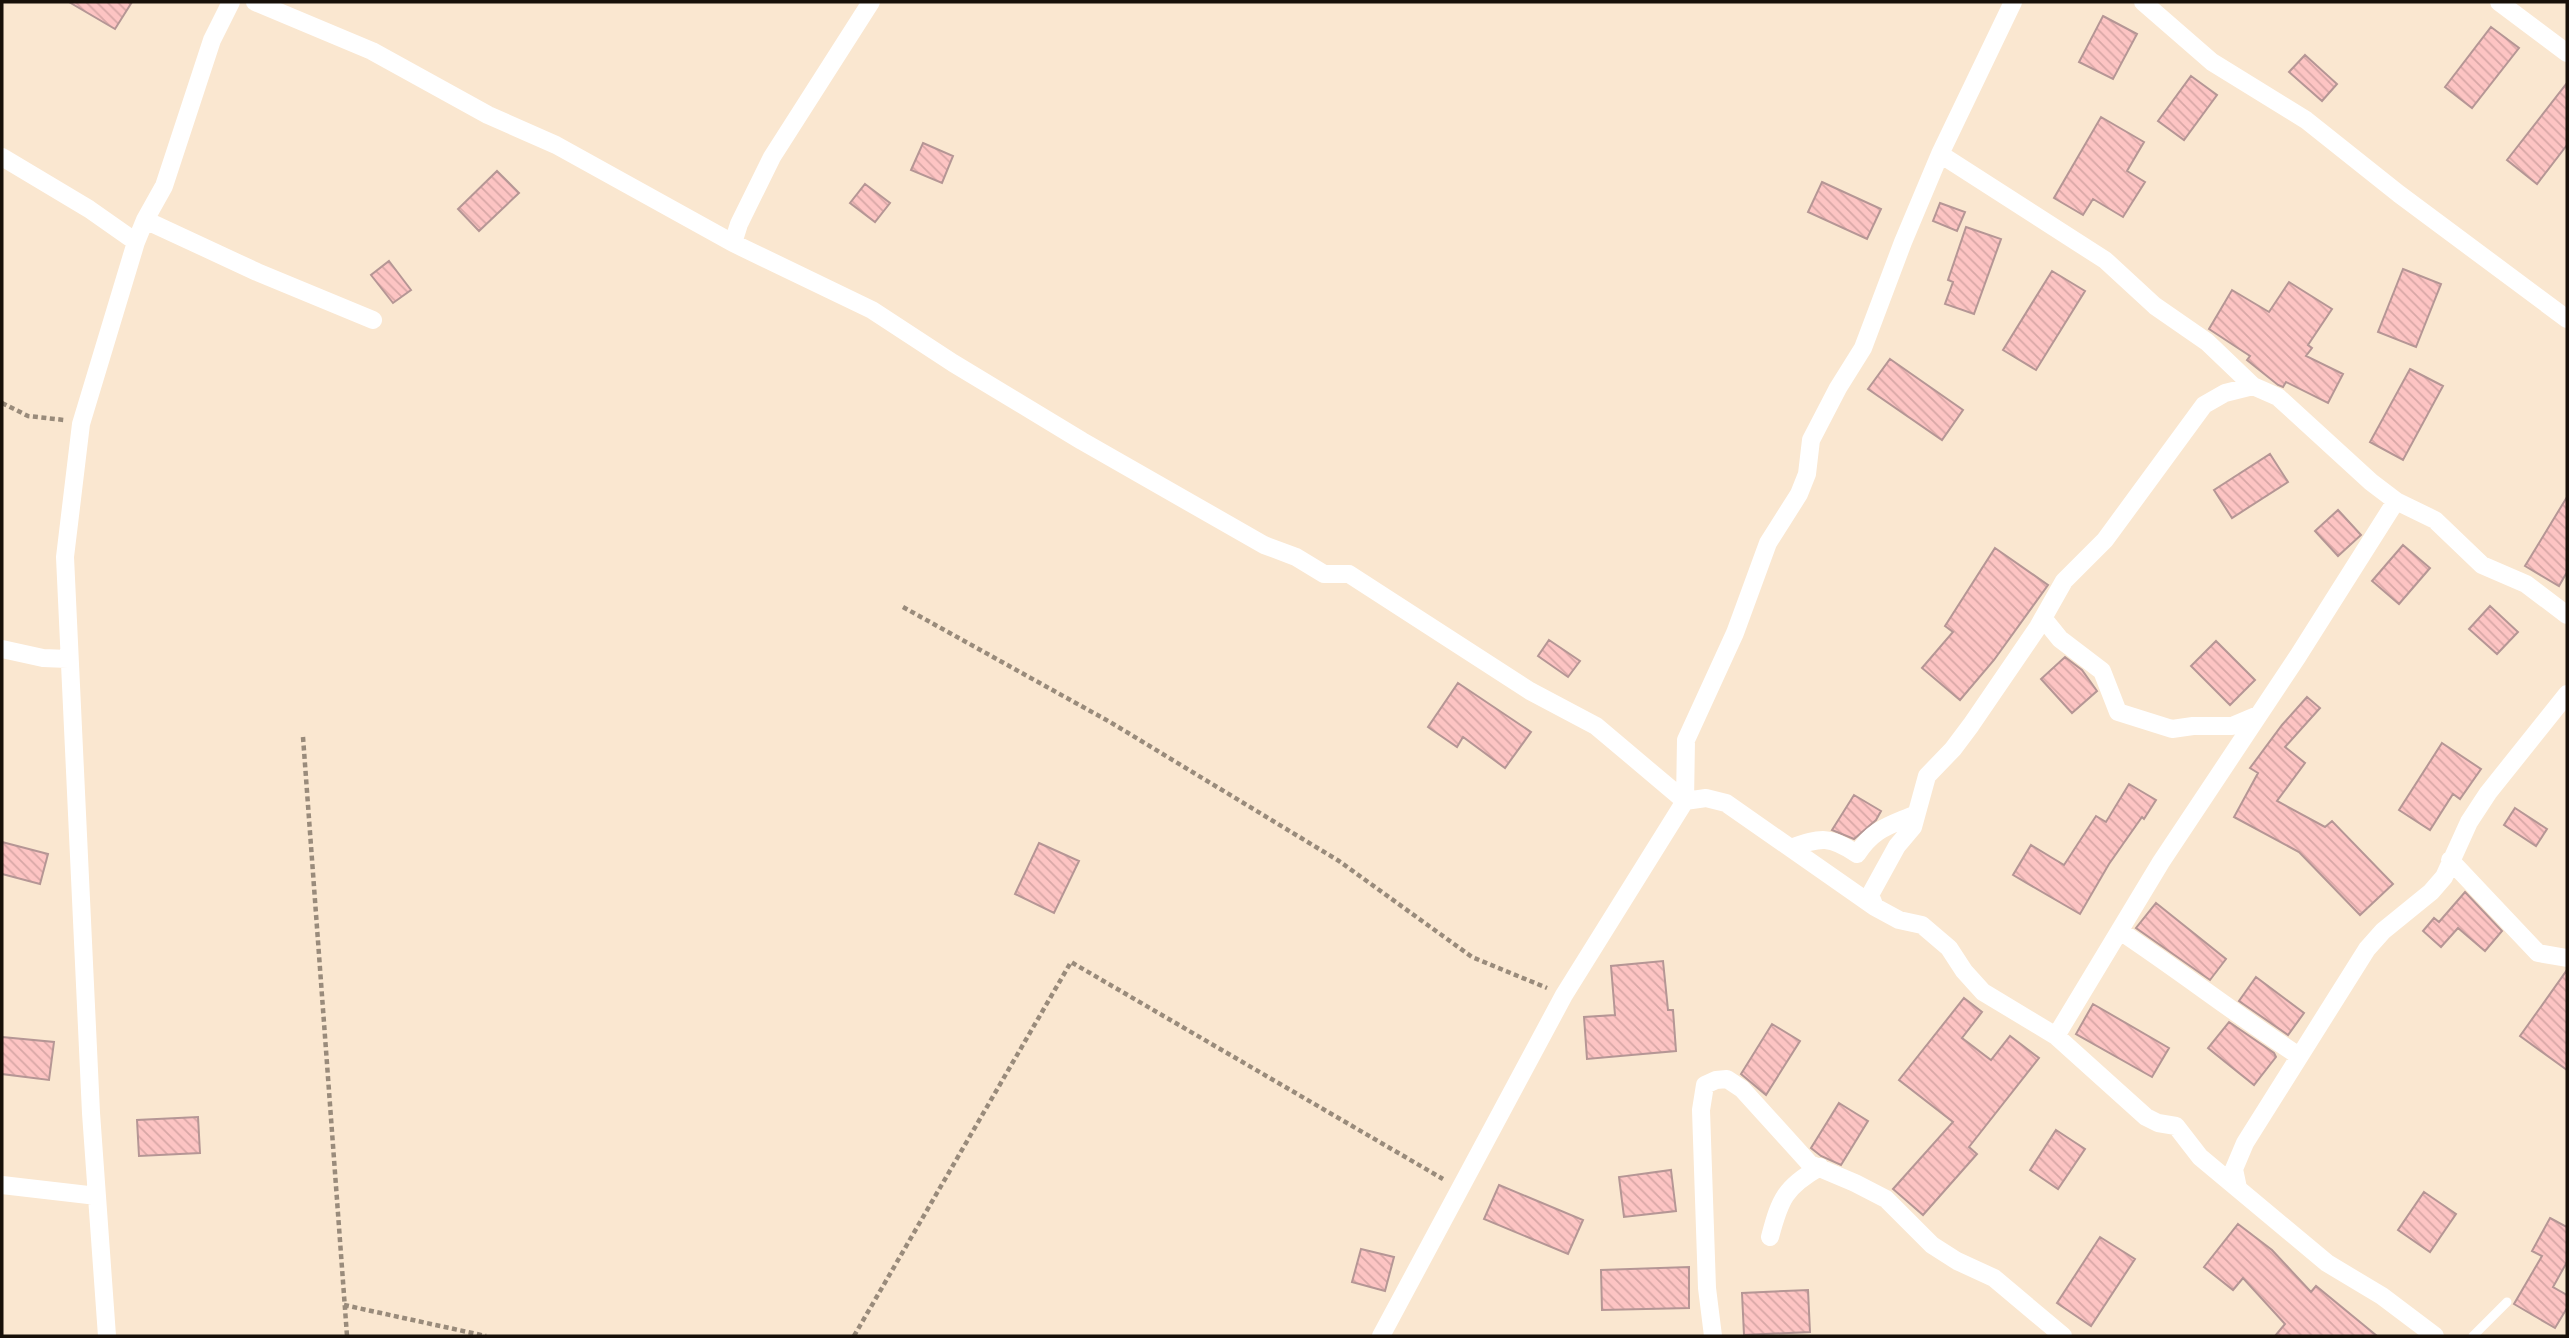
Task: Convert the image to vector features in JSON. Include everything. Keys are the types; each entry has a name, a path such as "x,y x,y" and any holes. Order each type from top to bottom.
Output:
{"street":[{"path":"107,1336 68,659 65,556 83,418 136,242 164,186 212,40 231,2"},
{"path":"255,2 372,51 488,115 556,145 733,243 872,310 1070,434 1265,545 1296,557 1324,574 1349,574 1530,691 1596,726 1685,801 1706,799 1726,803 1875,907 1899,920 1922,925 1949,948 1964,971 1983,992 2056,1036 2146,1117 2158,1123 2176,1126 2200,1157 2327,1263 2382,1296 2435,1336"},
{"path":"733,243 739,224 772,157 871,2"},
{"path":"1381,1336 1564,995 1685,801 1686,740 1735,633 1768,543 1799,494 1807,474 1811,440 1863,348 1940,154 2013,2"},
{"path":"2143,2 2213,62 2306,120 2399,194 2567,319"},
{"path":"2499,2 2567,52"},
{"path":"1940,154 2105,260 2155,306 2207,342 2253,386 2278,397 2371,482 2396,501 2435,520 2482,565 2526,584 2567,615"},
{"path":"2,157 89,209 136,242"},
{"path":"145,220 257,272 373,320"},
{"path":"1875,907 1870,895 1897,846 1913,827 1927,776 1953,749 2043,618 2064,581 2105,540 2204,405 2225,393 2253,386"},
{"path":"2056,1036 2161,862 2396,501"},
{"path":"2043,618 2060,639 2102,671 2118,712 2172,729 2232,726 2259,715"},
{"path":"2,649 43,658 68,659"},
{"path":"2238,1188 2234,1169 2245,1143 2367,949 2444,877 2469,822 2488,793 2567,694"},
{"path":"1791,848 1822,839 1839,842 1857,854 1873,833 1916,814"},
{"path":"2450,860 2538,953 2567,958"},
{"path":"2120,931 2165,961 2231,1012 2299,1056"},
{"path":"1713,1336 1707,1288 1701,1110 1704,1086 1716,1080 1727,1079 1742,1089 1810,1164 1885,1199 1932,1245 1956,1261 1994,1278 2063,1336"},
{"path":"1770,1237 1776,1212 1787,1190 1820,1167"},
{"path":"2,1185 97,1196"}],"lane":[{"path":"2473,1336 2507,1302"}],"path":[{"path":"2,403 38,418 56,421 83,418"},
{"path":"903,607 1110,722 1339,860 1472,957 1564,995"},
{"path":"303,737 347,1336"},
{"path":"854,1336 1071,962 1459,1189"},
{"path":"344,1305 486,1336"}],"building":[{"path":"69,2 132,2 115,29"},
{"path":"2103,16 2137,34 2113,79 2079,62"},
{"path":"2491,27 2519,48 2472,108 2445,87"},
{"path":"2305,55 2337,84 2322,101 2289,72"},
{"path":"2191,76 2217,95 2184,140 2158,121"},
{"path":"2567,83 2567,145 2537,184 2507,160"},
{"path":"2101,117 2144,142 2127,171 2145,182 2123,217 2093,199 2083,215 2054,198"},
{"path":"923,143 953,156 942,183 911,170"},
{"path":"497,171 519,193 479,231 458,209"},
{"path":"1822,182 1881,209 1867,239 1808,212"},
{"path":"865,184 890,203 875,222 850,203"},
{"path":"1940,203 1965,212 1957,231 1933,221"},
{"path":"1966,227 2001,239 1974,314 1945,304 1953,282 1948,280"},
{"path":"389,261 411,290 393,303 371,275"},
{"path":"2403,269 2441,284 2416,347 2378,332"},
{"path":"2052,271 2085,291 2036,370 2003,350"},
{"path":"2289,282 2332,309 2308,345 2312,348 2306,356 2343,374 2328,403 2286,382 2283,387 2278,385 2247,360 2250,356 2209,329 2232,290 2269,312"},
{"path":"1890,359 1963,410 1942,440 1868,389"},
{"path":"2410,369 2443,386 2403,460 2370,442"},
{"path":"2270,454 2288,482 2232,518 2214,490"},
{"path":"2567,497 2567,572 2559,586 2525,566"},
{"path":"2338,510 2361,535 2338,556 2315,531"},
{"path":"2403,545 2430,568 2399,604 2372,581"},
{"path":"1995,548 2048,585 1994,660 1960,700 1922,668 1953,632 1945,626"},
{"path":"2490,606 2518,632 2497,654 2469,629"},
{"path":"1549,640 1580,661 1568,677 1538,656"},
{"path":"2216,641 2255,680 2230,705 2191,666"},
{"path":"2065,657 2082,670 2097,691 2072,713 2041,679"},
{"path":"1458,683 1531,732 1505,768 1463,737 1457,747 1428,727"},
{"path":"2307,697 2320,708 2285,747 2305,763 2277,801 2325,827 2332,821 2393,884 2360,915 2299,852 2234,817 2258,773 2250,768"},
{"path":"2442,743 2481,769 2460,799 2453,794 2430,830 2399,810"},
{"path":"2129,784 2156,800 2109,864 2080,914 2013,875 2031,845 2064,865 2096,816 2106,822"},
{"path":"1854,795 1881,811 1876,820 1854,839 1832,830"},
{"path":"2515,808 2547,829 2536,846 2504,825"},
{"path":"2,842 48,854 40,884 2,874"},
{"path":"1039,843 1079,861 1054,913 1015,894"},
{"path":"2465,892 2502,931 2485,951 2458,928 2441,947 2423,931 2434,918 2439,922"},
{"path":"2156,903 2226,959 2210,980 2136,928"},
{"path":"1663,961 1668,1010 1673,1010 1676,1051 1587,1059 1584,1017 1615,1015 1611,966"},
{"path":"2567,970 2567,1070 2520,1036"},
{"path":"2256,977 2304,1013 2288,1035 2239,1001"},
{"path":"1964,998 1982,1012 1962,1038 1991,1060 2010,1036 2039,1058 1969,1147 1977,1154 1923,1215 1893,1189 1953,1122 1899,1080"},
{"path":"2093,1004 2169,1048 2152,1077 2076,1034"},
{"path":"2229,1022 2276,1057 2254,1085 2208,1048"},
{"path":"1772,1024 1800,1041 1766,1095 1741,1074"},
{"path":"2,1037 54,1042 49,1080 2,1074"},
{"path":"1839,1103 1868,1121 1841,1165 1811,1148"},
{"path":"198,1117 200,1153 139,1156 137,1120"},
{"path":"2056,1130 2085,1149 2058,1189 2030,1170"},
{"path":"1671,1170 1676,1211 1624,1217 1619,1177"},
{"path":"1499,1185 1583,1220 1568,1254 1484,1219"},
{"path":"2424,1192 2456,1214 2430,1252 2398,1230"},
{"path":"2550,1218 2567,1227 2567,1262 2553,1287 2567,1295 2567,1308 2555,1328 2514,1304 2542,1256 2532,1251"},
{"path":"2238,1224 2272,1250 2311,1292 2316,1286 2377,1336 2275,1336 2285,1324 2243,1278 2233,1290 2204,1267"},
{"path":"2100,1237 2135,1259 2091,1326 2057,1303"},
{"path":"1361,1249 1394,1257 1385,1291 1352,1282"},
{"path":"1689,1267 1689,1308 1602,1310 1601,1270"},
{"path":"1808,1290 1810,1332 1744,1335 1742,1293"}]}
